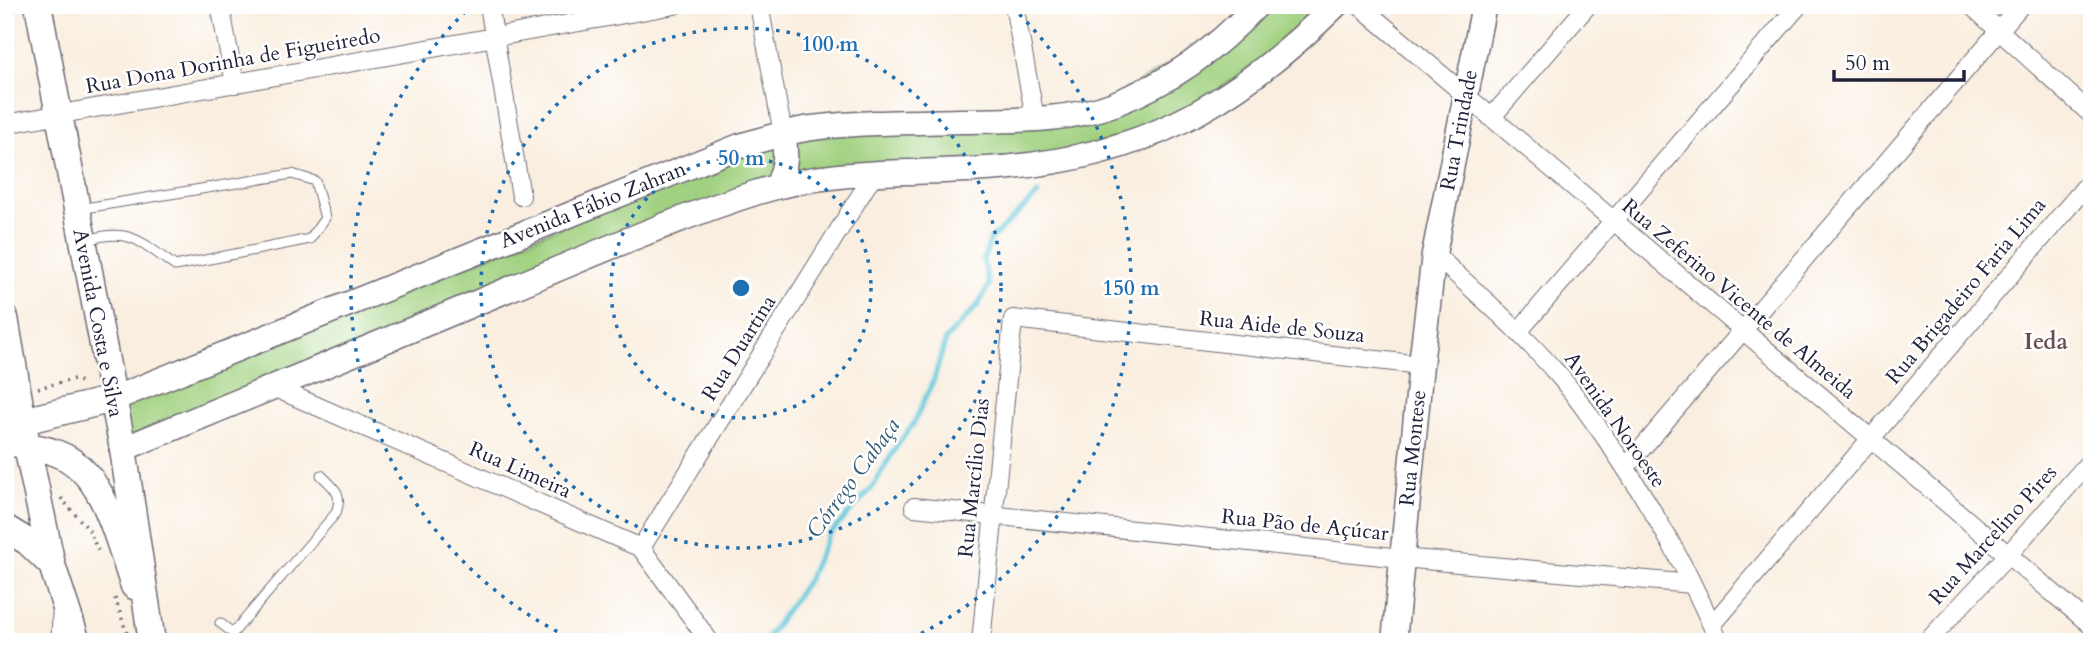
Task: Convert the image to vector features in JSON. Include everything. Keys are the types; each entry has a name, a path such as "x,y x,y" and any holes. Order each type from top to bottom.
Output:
{"main road":[{"name":"Avenida Costa e Silva","path":"38,5 142,564 144,638"},
{"name":"Avenida Fábio Zahran","path":"15,433 113,399 740,146 812,128 1035,118 1080,113 1113,104 1174,76 1226,38 1257,5"},
{"path":"122,449 650,231 777,186 847,173 989,169 1066,161 1140,140 1177,125 1222,100 1296,44 1336,5"},
{"name":"Rua Trindade","path":"1434,254 1484,5"},
{"path":"777,186 785,170 783,134"},
{"name":"Rua Montese","path":"1394,642 1434,254"},
{"path":"5,318 15,433 54,572 77,642"},
{"path":"15,433 79,466 97,488 106,505 144,638"},
{"path":"5,528 28,542 54,572"}],"street":[{"path":"220,5 235,84"},
{"path":"489,5 521,196"},
{"name":"Rua Dona Dorinha de Figueiredo","path":"5,124 675,5"},
{"path":"759,5 783,134"},
{"path":"1014,5 1035,118"},
{"name":"Rua Zeferino Vicente de Almeida","path":"1359,5 2092,626"},
{"path":"1491,118 1588,5"},
{"path":"1518,332 1799,5"},
{"path":"1971,5 2092,115"},
{"path":"1626,467 2021,5"},
{"name":"Rua Duartina","path":"641,548 875,172"},
{"name":"Rua Brigadeiro Faria Lima","path":"1715,633 1871,439 2092,179"},
{"name":"Avenida Noroeste","path":"1434,254 1518,332 1561,378 1626,467 1678,555 1715,633"},
{"name":"Rua Aide de Souza","path":"1013,319 1421,365"},
{"name":"Rua Marcílio Dias","path":"981,642 1013,319"},
{"name":"Rua Limeira","path":"273,387 641,548"},
{"name":"Rua Marcelino Pires","path":"1927,642 2008,555 2092,458"},
{"name":"Rua Pão de Açúcar","path":"914,507 1402,558 1692,584"},
{"path":"641,548 710,642"}],"lane":[{"path":"77,210 292,174 315,181 325,218 310,239 175,266 133,237 106,234 82,241"},
{"path":"220,622 233,634 336,513 340,501 337,491 321,475"},
{"path":"54,572 57,642"}],"path":[{"path":"58,495 89,530 99,554"},
{"path":"113,591 144,638"}],"green space":[{"path":"1268,5 1323,5 1294,37 1177,119 1064,155 843,167 126,440 120,406 739,154 810,135 1075,121"}],"waterway":[{"name":"Córrego Cabaça","path":"765,641 807,581 828,536 872,488 914,423 934,379 946,339 978,305 989,285 983,260 991,239 1038,194"}],"district":[{"name":"Ieda","path":"2046,341"}]}
